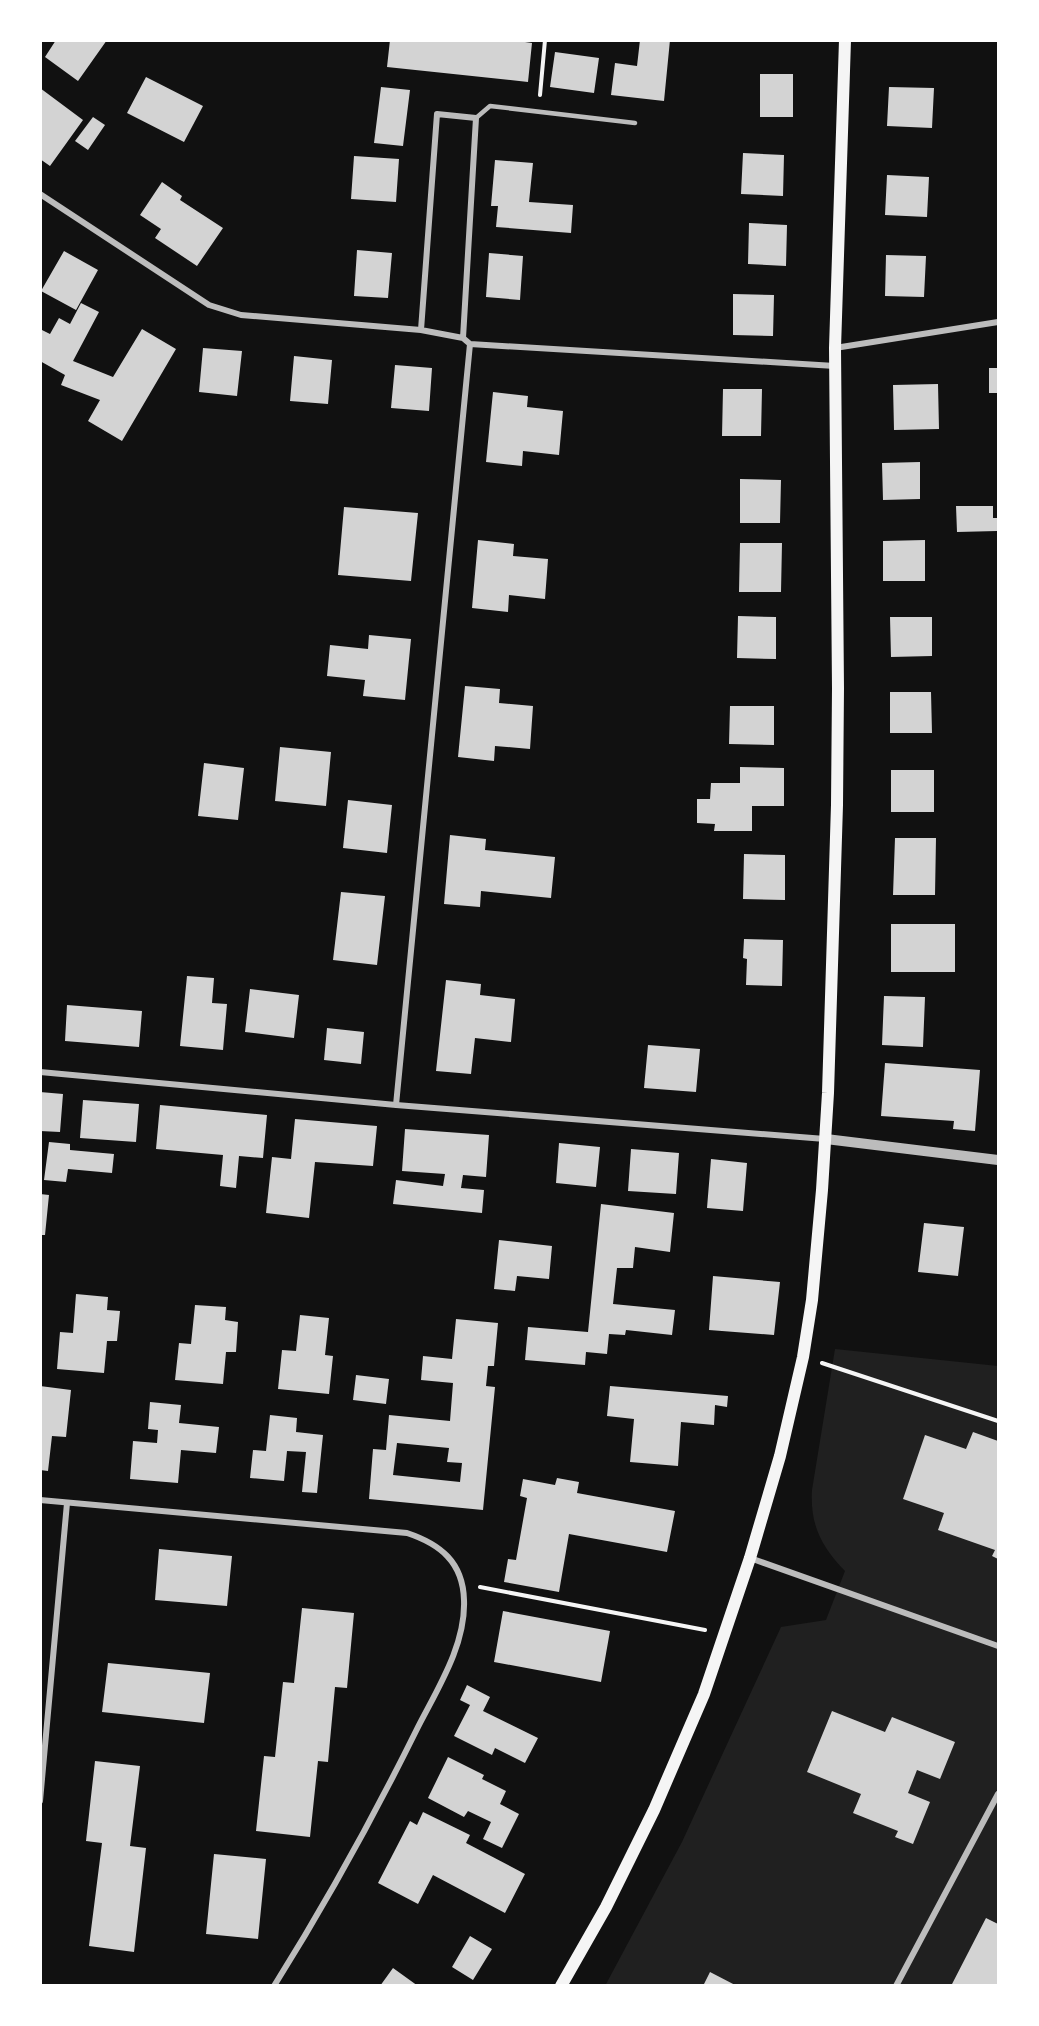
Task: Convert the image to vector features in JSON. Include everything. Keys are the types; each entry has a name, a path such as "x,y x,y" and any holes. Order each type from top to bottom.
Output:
{"main road":[{"path":"561,1986 606,1907 654,1810 704,1694 750,1558 780,1456 803,1357 812,1300 826,1139 837,793 835,348 845,40"}],"street":[{"path":"421,330 437,114 476,118 463,338"},
{"path":"40,194 209,305 241,315 421,330 463,338 470,344 835,366"},
{"path":"835,348 999,322"},
{"path":"396,1105 470,344"},
{"path":"40,1072 396,1105 826,1139 999,1160"},
{"path":"40,1500 407,1533 427,1540 446,1554 457,1568 464,1599 463,1616 458,1640 448,1667 383,1798 340,1877 274,1986"},
{"path":"40,1801 67,1503"},
{"path":"750,1558 999,1646"},
{"path":"896,1986 999,1794"}],"lane":[{"path":"476,118 490,106 635,123"}],"path":[{"path":"538,110 545,40"},
{"path":"803,1357 999,1421"},
{"path":"461,1584 725,1634"}],"shaded area":[{"path":"835,1349 998,1366 998,1985 605,1986 682,1842 781,1627 826,1620 845,1571 823,1544 815,1524 812,1503 812,1490"}],"building":[{"path":"56,40 107,40 78,81 45,57"},
{"path":"390,40 511,40 532,43 528,82 387,67"},
{"path":"640,40 670,40 664,101 611,95 615,63 637,66"},
{"path":"555,52 599,58 594,93 550,87"},
{"path":"760,74 793,74 793,117 760,117"},
{"path":"146,77 203,106 184,142 127,113"},
{"path":"381,87 410,90 403,146 374,143"},
{"path":"889,87 934,88 932,128 887,126"},
{"path":"40,88 83,120 50,166 40,159"},
{"path":"93,117 105,125 88,150 75,141"},
{"path":"743,153 784,155 783,196 741,194"},
{"path":"354,156 399,159 396,202 351,199"},
{"path":"495,160 533,163 529,202 573,205 571,233 496,227 498,206 491,206"},
{"path":"887,175 929,177 927,217 885,215"},
{"path":"162,182 182,196 180,200 223,228 197,266 155,238 161,229 140,215"},
{"path":"749,223 787,225 786,266 748,264"},
{"path":"357,250 392,253 388,298 354,296"},
{"path":"64,251 98,270 76,310 41,291"},
{"path":"489,253 523,256 520,300 486,297"},
{"path":"886,255 926,256 924,297 885,296"},
{"path":"733,294 774,295 773,336 733,335"},
{"path":"81,303 99,312 73,361 113,377 142,329 176,349 122,441 88,421 100,400 61,385 65,375 40,361 40,329 50,334 59,318 70,324"},
{"path":"203,348 242,351 237,396 199,392"},
{"path":"294,356 332,360 328,404 290,401"},
{"path":"395,365 432,368 429,411 391,408"},
{"path":"989,368 998,368 998,393 989,393"},
{"path":"938,384 939,429 894,430 893,385"},
{"path":"723,389 762,389 761,436 722,436"},
{"path":"493,392 528,396 527,407 563,411 559,455 523,451 522,466 486,462"},
{"path":"920,462 920,499 883,500 882,463"},
{"path":"740,479 781,480 780,523 740,523"},
{"path":"956,506 993,506 993,518 997,518 997,531 957,532"},
{"path":"344,507 418,513 411,581 338,575"},
{"path":"478,540 514,544 513,556 548,559 545,599 509,595 508,612 472,608"},
{"path":"925,540 925,581 883,581 883,541"},
{"path":"740,543 782,543 781,592 739,592"},
{"path":"738,616 776,617 776,659 737,658"},
{"path":"890,617 932,617 932,656 891,657"},
{"path":"369,635 411,639 405,700 363,696 365,680 327,676 330,645 368,649"},
{"path":"465,686 500,689 499,703 533,706 530,749 495,746 494,761 458,757"},
{"path":"890,692 931,692 932,733 890,733"},
{"path":"730,706 774,706 774,745 729,744"},
{"path":"280,747 331,752 326,806 275,801"},
{"path":"204,763 244,768 238,820 198,816"},
{"path":"740,767 784,768 784,806 752,806 752,831 714,831 715,824 697,823 697,799 710,799 711,783 740,783"},
{"path":"891,770 934,770 934,812 891,812"},
{"path":"348,800 392,805 387,853 343,848"},
{"path":"450,835 486,839 485,850 555,857 551,898 481,891 480,907 444,904"},
{"path":"895,838 936,838 935,895 893,895"},
{"path":"744,854 785,855 785,900 743,899"},
{"path":"341,892 385,896 377,965 333,960"},
{"path":"891,924 955,924 955,972 891,972"},
{"path":"744,939 783,940 782,986 746,985 747,959 743,958"},
{"path":"187,976 214,978 212,1003 227,1004 223,1050 180,1046"},
{"path":"446,980 481,984 480,995 515,999 511,1042 475,1038 471,1074 436,1071"},
{"path":"250,989 299,995 294,1038 245,1032"},
{"path":"884,996 925,997 923,1047 882,1045"},
{"path":"67,1005 142,1011 139,1047 65,1041"},
{"path":"327,1028 364,1032 361,1064 324,1060"},
{"path":"648,1045 700,1049 696,1092 644,1088"},
{"path":"885,1063 980,1070 975,1131 953,1129 954,1121 881,1116"},
{"path":"40,1092 63,1094 60,1132 40,1131"},
{"path":"83,1100 139,1104 136,1142 80,1138"},
{"path":"160,1105 267,1115 263,1158 239,1156 236,1188 220,1186 223,1155 156,1149"},
{"path":"295,1119 377,1126 373,1166 315,1162 309,1218 266,1213 272,1157 291,1159"},
{"path":"405,1129 489,1135 486,1177 463,1175 461,1188 484,1190 482,1213 393,1204 396,1180 443,1186 445,1174 402,1171"},
{"path":"49,1142 70,1144 70,1150 114,1154 112,1173 68,1169 66,1182 44,1180"},
{"path":"559,1143 600,1147 596,1187 556,1183"},
{"path":"631,1149 679,1153 676,1194 628,1191"},
{"path":"711,1159 747,1163 743,1211 707,1208"},
{"path":"40,1194 49,1195 45,1235 40,1235"},
{"path":"601,1204 674,1213 670,1252 635,1247 633,1268 617,1268 613,1304 675,1310 672,1335 626,1330 625,1335 609,1334 607,1354 586,1352 585,1365 525,1360 528,1327 588,1332"},
{"path":"924,1223 964,1227 958,1276 918,1272"},
{"path":"499,1240 552,1246 549,1279 517,1276 515,1291 494,1289"},
{"path":"713,1276 780,1282 774,1335 709,1330"},
{"path":"76,1294 108,1297 107,1310 120,1311 117,1341 107,1341 104,1373 57,1369 60,1332 73,1333"},
{"path":"195,1305 226,1307 225,1320 238,1322 236,1352 226,1352 223,1384 175,1380 179,1343 191,1344"},
{"path":"300,1315 329,1318 325,1355 333,1356 329,1394 278,1389 282,1350 296,1351"},
{"path":"456,1319 498,1323 494,1366 488,1366 486,1386 495,1387 483,1510 369,1499 373,1449 386,1450 389,1415 450,1421 453,1383 421,1380 423,1356 452,1359","holes":["397,1443 449,1448 447,1462 462,1463 460,1482 393,1475"]},
{"path":"356,1375 389,1379 386,1404 353,1400"},
{"path":"40,1386 71,1390 66,1437 52,1436 48,1471 40,1470"},
{"path":"610,1386 728,1396 727,1407 715,1405 714,1425 681,1422 678,1466 630,1462 634,1419 607,1416"},
{"path":"150,1402 181,1405 179,1423 219,1427 216,1453 181,1450 178,1483 130,1479 133,1441 157,1443 158,1430 148,1429"},
{"path":"270,1415 297,1418 296,1432 323,1435 317,1493 302,1492 306,1452 287,1451 284,1481 250,1478 253,1450 266,1451"},
{"path":"973,1432 998,1441 998,1559 992,1556 995,1550 938,1530 944,1513 903,1499 925,1435 966,1449"},
{"path":"557,1478 579,1482 577,1493 675,1511 667,1552 569,1534 559,1592 504,1582 508,1559 516,1560 527,1498 520,1496 523,1479 555,1485"},
{"path":"159,1549 232,1556 227,1606 155,1600"},
{"path":"302,1608 354,1613 347,1688 335,1687 328,1762 318,1761 310,1837 256,1831 264,1756 275,1757 283,1682 294,1683"},
{"path":"503,1611 610,1631 601,1682 494,1662"},
{"path":"108,1663 210,1673 204,1723 102,1712"},
{"path":"467,1685 490,1697 483,1711 538,1738 525,1763 495,1748 492,1755 454,1736 470,1705 460,1700"},
{"path":"832,1711 885,1732 892,1717 955,1742 940,1779 917,1770 908,1793 930,1802 913,1844 895,1837 898,1831 853,1813 861,1794 807,1772"},
{"path":"448,1757 484,1775 482,1779 506,1791 500,1804 519,1814 502,1848 483,1839 491,1822 468,1811 464,1817 428,1798"},
{"path":"95,1761 140,1766 130,1846 146,1848 134,1952 89,1946 102,1843 86,1841"},
{"path":"423,1812 470,1835 466,1843 525,1874 505,1913 433,1875 418,1904 378,1883 410,1821 417,1825"},
{"path":"214,1854 266,1859 258,1939 206,1934"},
{"path":"986,1918 998,1924 998,1986 951,1986"},
{"path":"470,1936 492,1949 473,1980 452,1967"},
{"path":"393,1968 418,1986 380,1986"},
{"path":"710,1972 737,1986 703,1986"}]}
